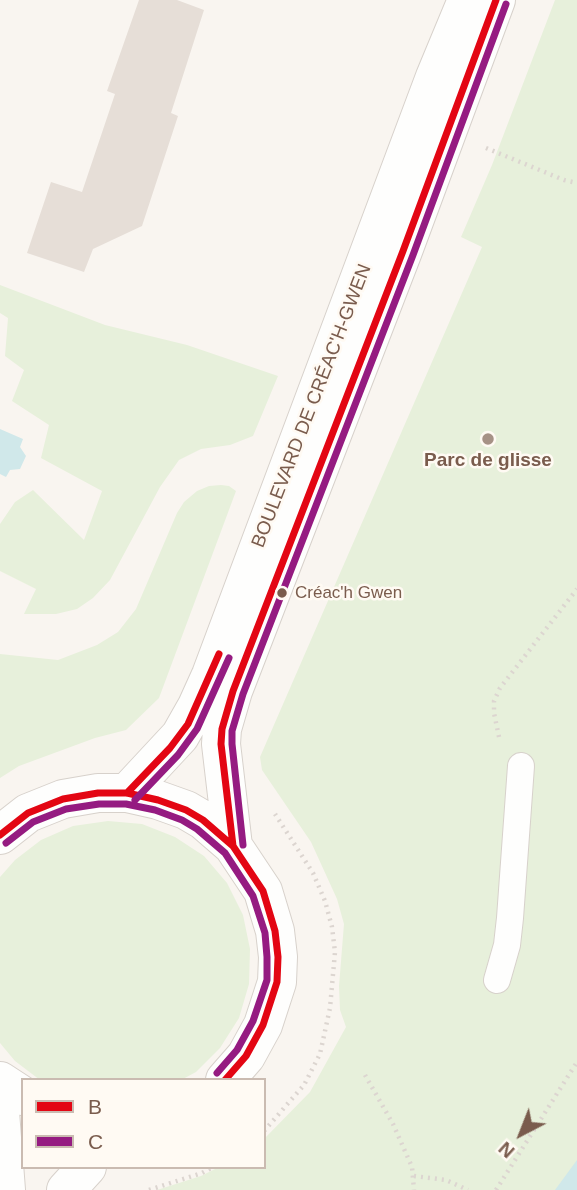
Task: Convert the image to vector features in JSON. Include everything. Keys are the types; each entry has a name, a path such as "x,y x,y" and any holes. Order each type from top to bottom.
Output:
{"street":[{"name":"BOULEVARD DE CRÉAC'H-GWEN","path":"127,793 180,736 211,675 435,77 467,0"},
{"name":"BOULEVARD DE CRÉAC'H-GWEN","path":"233,846 221,744 222,729 233,691 403,251 496,0"},
{"path":"0,835 28,813 63,799 98,793 127,793 186,810 233,846 263,891 275,931 278,957 277,982 263,1025 246,1056 227,1078"},
{"path":"0,1081 21,1095"},
{"path":"0,1112 6,1190"},
{"path":"66,1190 85,1169"}],"lane":[{"path":"498,980 507,945 521,766"}],"path":[{"path":"485,148 577,183"},
{"path":"499,738 494,713 497,694 577,589"},
{"path":"266,1129 304,1085 320,1054 327,1030 335,952 325,901 313,873 273,811"},
{"path":"496,1190 577,1062"},
{"path":"365,1075 393,1124 412,1167 414,1190"},
{"path":"149,1190 209,1169"},
{"path":"414,1176 446,1180 468,1190"}],"green space":[{"path":"555,0 577,0 577,1190 157,1190 215,1169 266,1169 266,1137 310,1092 346,1027 340,1010 339,986 344,924 337,899 311,842 262,770 260,757 482,247 461,237 492,165"},
{"path":"0,285 105,325 187,345 278,376 253,436 230,445 201,449 179,460 160,487 110,580 93,598 77,609 56,614 24,614 36,589 0,571 0,524 15,502 33,490 84,540 102,491 41,458 49,425 12,401 24,370 5,356 8,318 0,313"},
{"path":"221,485 236,491 159,698 126,730 95,738 19,766 0,778 0,654 58,660 97,645 118,632 136,609 184,502 197,491"},
{"path":"108,821 142,824 175,837 204,856 227,883 243,915 250,949 249,984 239,1018 220,1048 196,1072 185,1078 37,1078 15,1061 0,1043 0,877 15,860 41,840 73,826"}],"water":[{"path":"0,429 23,439 20,447 26,456 20,469 10,470 6,477 0,474"},
{"path":"577,1160 577,1190 555,1190"}],"building":[{"path":"139,0 177,0 204,10 171,113 178,116 142,226 93,249 84,272 27,253 51,182 82,192 115,94 107,91"}],"transit line":[{"name":"B","path":"233,846 221,744 222,729 233,691 403,251 496,0"},
{"name":"C","path":"243,845 232,744 232,731 243,694 413,255 506,4"},
{"name":"B","path":"127,793 170,748 188,724 219,654"},
{"name":"C","path":"135,800 178,755 197,729 229,658"},
{"name":"B","path":"0,835 28,813 63,799 98,793 127,793 186,810 203,820 233,846 263,891 275,931 278,957 277,982 263,1025 246,1056 227,1078"},
{"name":"C","path":"6,843 33,822 66,809 99,804 126,804 155,810 182,820 225,853 253,896 265,933 267,980 253,1021 237,1050 217,1073"}],"place":[{"name":"Parc de glisse","path":"488,439"},
{"name":"Créac'h Gwen","path":"282,593"}]}
